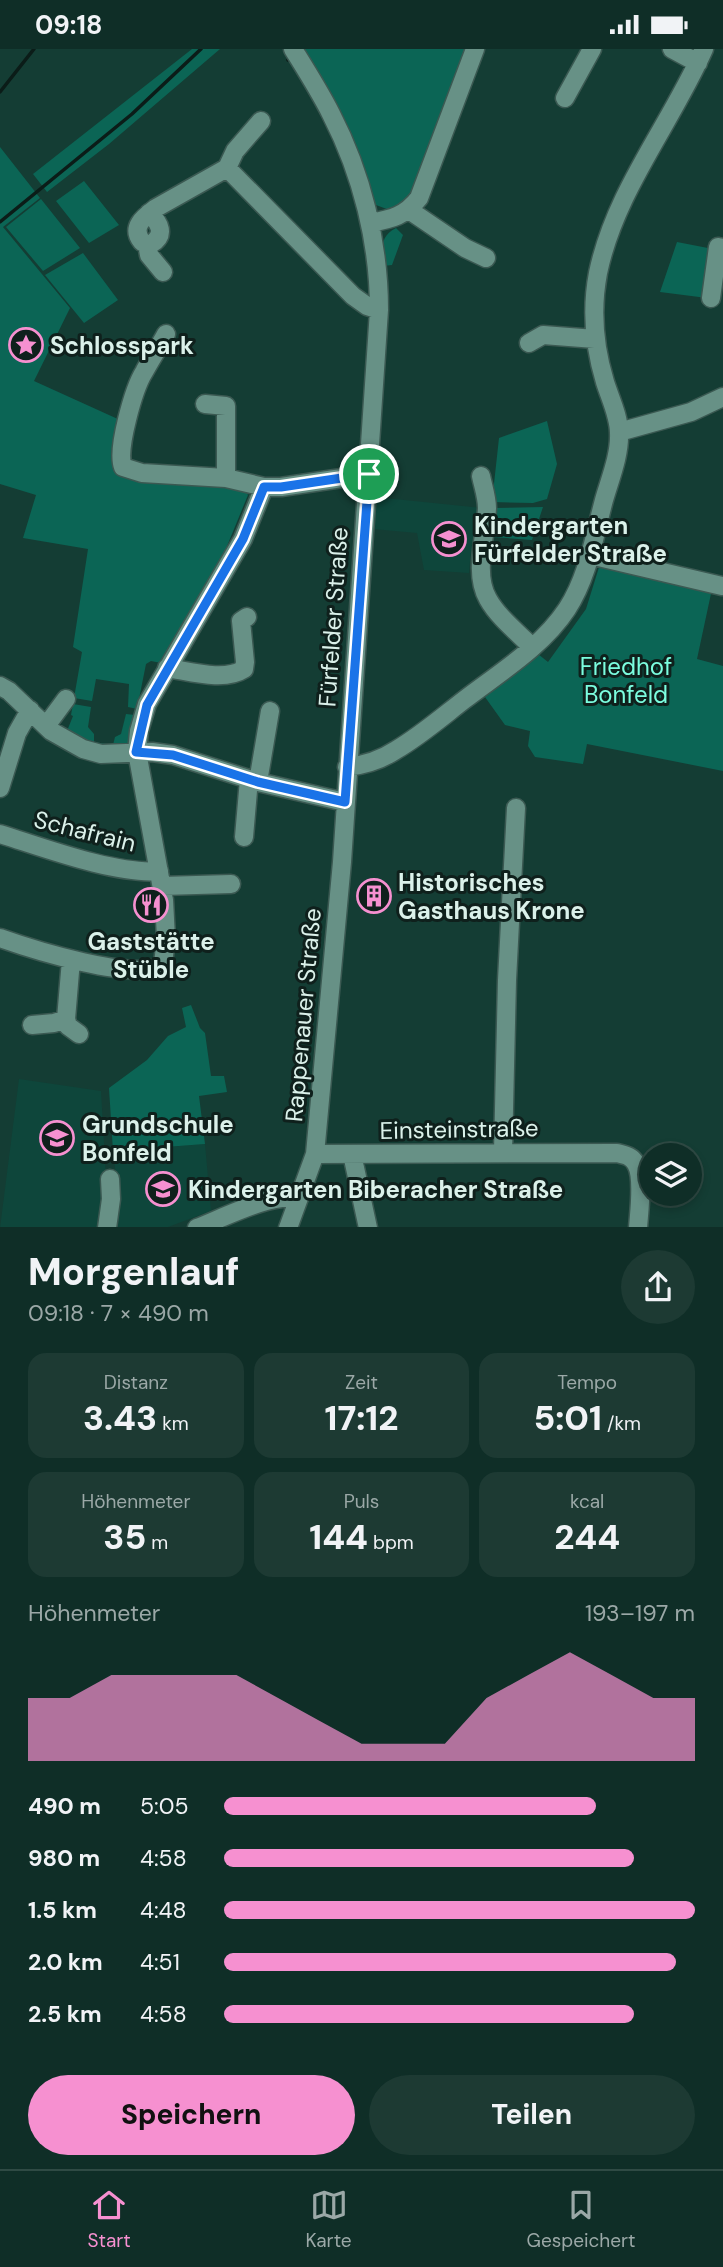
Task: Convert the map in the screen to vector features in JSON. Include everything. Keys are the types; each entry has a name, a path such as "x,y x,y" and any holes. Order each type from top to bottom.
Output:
{"street":[{"name":"Fürfelder Straße","path":"293,49 331,114 350,156 370,223 378,285 379,310 369,474 345,802"},
{"path":"370,223 397,218 410,210 419,198 475,49"},
{"path":"565,98 592,49"},
{"path":"347,767 365,764 397,750 532,647 544,637 570,604 582,581 612,473 619,432 595,339 594,308 598,274 617,213 701,56 672,49"},
{"path":"163,272 149,255 146,244 138,237 137,230 142,219 227,168 234,151 261,121"},
{"path":"227,168 354,296 367,306 379,310"},
{"path":"410,210 464,248 486,258"},
{"path":"711,298 718,247 723,248"},
{"path":"166,334 143,372 120,452 123,467 142,473 226,478 264,487 369,474"},
{"path":"529,343 543,335 595,339"},
{"path":"619,432 691,412 723,397"},
{"path":"205,404 226,406 226,478"},
{"path":"481,476 487,505 483,587 486,597 498,614 532,647"},
{"path":"0,938 71,960 139,970 154,970 163,964 166,935 160,879 136,752 144,714 167,667 243,539 264,487"},
{"path":"590,555 722,586"},
{"path":"167,667 224,675 238,673 244,669 241,621 247,618"},
{"path":"0,686 9,691 46,726 83,749 108,754 136,752 173,755 254,780 345,802"},
{"path":"46,726 66,699"},
{"path":"0,788 17,733 30,710"},
{"path":"244,837 270,711"},
{"name":"Rappenauer Straße","path":"288,1227 315,1154 345,802"},
{"path":"503,1152 507,980 516,808"},
{"name":"Schafrain","path":"0,834 160,879 232,884"},
{"path":"71,960 66,1019 68,1026 79,1034"},
{"path":"32,1025 66,1019"},
{"name":"Einsteinstraße","path":"315,1154 603,1152 629,1156 638,1165 640,1178 638,1227"},
{"path":"352,1154 368,1227"},
{"path":"107,1227 111,1199 110,1179"},
{"path":"197,1227 273,1199 289,1196 298,1199"}],"shaded area":[{"name":"Kindergarten Fürfelder Straße","path":"375,497 482,508 479,545 471,550 469,573 424,570 417,533 373,529"},
{"name":"Grundschule Bonfeld","path":"19,1079 101,1091 107,1195 102,1227 0,1227"},
{"name":"Kindergarten Biberacher Straße","path":"205,1144 211,1211 168,1227 114,1227 118,1193 113,1151"}],"green space":[{"path":"192,49 220,49 109,144 47,192 33,174"},
{"path":"301,49 467,49 408,204 392,211 376,205"},
{"path":"0,147 40,198 3,227 70,308 34,381 120,420 115,463 244,488 248,495 218,568 161,663 151,661 146,664 137,709 128,707 129,684 96,679 92,701 74,698 82,652 73,647 88,549 23,538 36,495 0,484"},
{"path":"84,181 119,225 89,243 56,201"},
{"path":"41,199 80,248 43,271 6,227"},
{"path":"396,228 403,235 392,265 383,266 384,239"},
{"path":"677,242 713,249 707,298 660,292"},
{"path":"83,253 118,300 84,323 45,275"},
{"path":"547,421 557,464 547,499 533,503 492,502 499,438"},
{"path":"543,507 532,540 492,537 495,508"},
{"name":"Friedhof Bonfeld","path":"600,564 712,589 697,659 723,666 723,771 587,744 583,764 535,757 528,746 530,731 505,725 485,697 538,654 548,662 586,609"},
{"path":"73,704 91,707 88,727 94,734 94,742 113,745 115,737 121,734 126,714 135,715 130,744 106,746 90,742 67,731 73,716"},
{"path":"191,1005 200,1028 205,1033 211,1076 224,1076 227,1092 199,1096 205,1144 113,1151 109,1088 147,1060 168,1036 186,1027 182,1008"}],"waterway":[{"path":"0,92 34,49"},
{"path":"0,222 132,114 201,49"}],"place":[{"name":"Schlosspark","path":"26,345"},
{"name":"Kindergarten Fürfelder Straße","path":"449,539"},
{"name":"Historisches Gasthaus Krone","path":"374,896"},
{"name":"Gaststätte Stüble","path":"151,905"},
{"name":"Grundschule Bonfeld","path":"57,1138"},
{"name":"Kindergarten Biberacher Straße","path":"163,1189"}],"route":[{"path":"369,474 345,802 258,782 173,755 136,752 147,705 243,539 264,487 369,474"}]}
